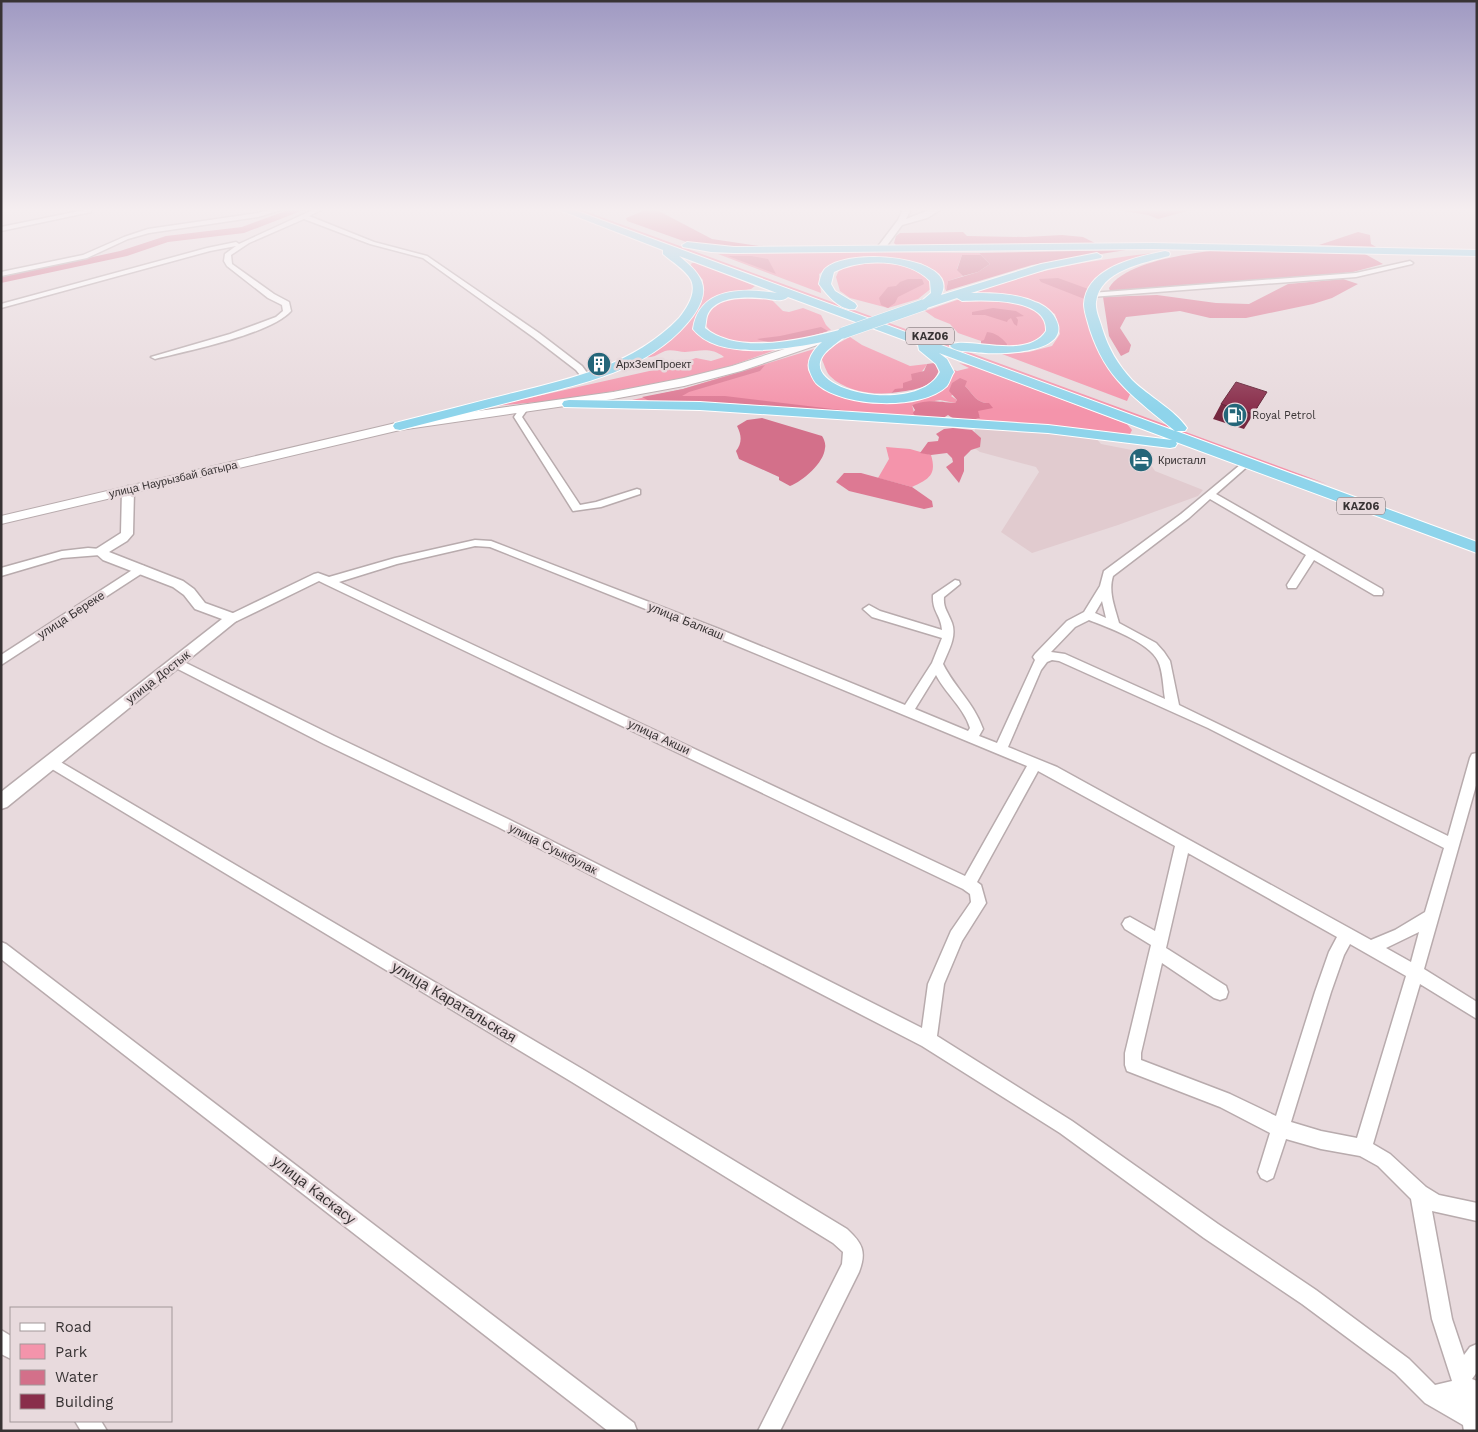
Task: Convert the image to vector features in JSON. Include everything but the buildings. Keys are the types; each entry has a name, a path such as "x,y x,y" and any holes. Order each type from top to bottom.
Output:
{"highway":[{"path":"400,426 587,378 644,354 668,338 694,305 698,285 694,276"},
{"name":"KАZ06","path":"749,276 954,345 1180,428 1477,548"},
{"name":"KАZ06","path":"762,276 898,332 1246,463 1477,538"},
{"path":"827,276 825,284 831,293 855,313"},
{"path":"923,305 937,294 937,284 932,276"},
{"path":"855,313 776,296 737,295 719,299 713,303 702,314 698,322 699,329 703,334 721,343 766,346 790,345 822,340 946,297 1015,276"},
{"path":"1106,276 1091,295 1089,304 1101,344 1111,363 1126,382 1149,404 1180,428"},
{"path":"946,297 1019,301 1030,304 1051,317 1050,334 1045,340 1023,348 996,351 954,345"},
{"path":"843,333 819,352 814,365 819,378 826,386 862,398 888,398 920,394 942,383 947,372 942,362 919,344 898,332"},
{"path":"569,404 700,406 1048,429 1149,440 1192,448 1246,463"}],"main road":[{"name":"улица Наурызбай батыра","path":"1,520 400,426 569,404 684,382 750,364 822,340"}],"street":[{"path":"1,306 111,276"},
{"path":"155,356 233,336 279,319 287,311 286,304 272,296 246,276"},
{"path":"455,276 562,354 587,378"},
{"path":"1091,295 1345,276"},
{"path":"523,410 518,417 577,509 598,506 637,492"},
{"path":"1000,750 1040,655 1071,624 1088,615 1105,587 1108,574 1210,495 1246,463"},
{"path":"100,552 123,538 126,534 128,490"},
{"path":"1210,495 1378,592"},
{"name":"улица Балкаш","path":"329,581 395,561 474,543 487,543 715,632 971,737 1065,778 1183,842 1346,936 1414,972 1477,1011"},
{"path":"1,572 72,553 100,552 107,557 178,584 190,592 200,606 233,618"},
{"path":"1292,585 1312,555"},
{"name":"улица Береке","path":"1,661 140,569"},
{"name":"улица Достык","path":"1,802 233,618 318,577 329,581"},
{"name":"улица Акши","path":"329,581 968,884"},
{"path":"907,712 937,664 948,636 947,624 938,607 940,595 955,584"},
{"path":"1105,587 1114,624"},
{"path":"869,609 876,614 948,636"},
{"path":"1088,615 1114,624 1152,646 1164,661 1173,707"},
{"path":"1048,649 1061,657 1173,707 1452,845"},
{"path":"1039,661 1047,655 1061,657"},
{"name":"улица Суыкбулак","path":"176,663 329,740 503,823 928,1040 1066,1127 1211,1231 1309,1297 1402,1366 1432,1396 1475,1424"},
{"path":"937,664 946,682 972,714 977,728 971,737"},
{"path":"1363,1148 1477,758"},
{"name":"улица Каратальская","path":"52,762 578,1076 840,1236 853,1248 852,1265 769,1431"},
{"path":"928,1040 936,984 956,936 979,903 976,890 968,884 1034,765"},
{"path":"1183,842 1157,946 1132,1065 1224,1100 1280,1128 1320,1140 1363,1148 1384,1160 1420,1194 1436,1204 1477,1212"},
{"path":"1370,948 1400,935 1431,917"},
{"path":"1130,924 1220,992"},
{"path":"1267,1172 1324,992 1338,952 1346,936"},
{"name":"улица Каскасу","path":"1,949 626,1431"},
{"path":"1420,1194 1442,1319 1467,1386 1475,1424"},
{"path":"1467,1386 1477,1354"},
{"path":"1432,1396 1467,1386"},
{"path":"87,1422 96,1431"}],"shaded area":[{"path":"965,276 996,276 946,291 948,281"},
{"path":"1122,276 1317,276 1110,291 1109,288"},
{"path":"1058,278 1091,290 1087,300 1041,282 1039,279"},
{"path":"908,279 922,279 924,284 898,297 895,303 888,308 881,305 879,298 888,287 896,286"},
{"path":"1343,279 1358,284 1332,298 1313,304 1246,318 1210,318 1180,311 1126,317 1120,328 1131,345 1129,352 1121,356 1109,336 1103,297 1157,295 1216,303 1249,304 1288,284"},
{"path":"993,308 1016,311 1024,316 1016,317 1018,320 1017,326 1011,318 1007,322 985,315 972,315 972,312"},
{"path":"821,327 828,331 783,342 757,339 780,336"},
{"path":"987,332 1000,337 1007,344 1006,348 981,345 981,341 984,340"},
{"path":"934,363 939,369 936,376 927,385 913,390 891,393 895,389 903,388 903,383 912,380 911,374 924,371 927,364"},
{"path":"765,365 760,371 689,392 682,396 725,396 866,413 727,403 653,403 642,397 683,389"},
{"path":"960,378 967,381 965,386 976,398 981,402 989,403 993,408 978,411 980,418 968,420 956,419 948,415 940,420 915,416 913,413 915,410 912,405 918,403 929,401 955,403 957,400 949,391 952,383"},
{"path":"975,428 1095,437 1101,444 1142,452 1155,471 1203,490 1198,496 1032,553 1001,532 1039,472 1036,467 980,452 973,447"},
{"path":"944,429 972,430 981,438 980,447 971,450 964,457 964,471 959,483 946,467 953,462 947,453 931,455 920,453 928,442 938,441 939,437 936,434"},
{"path":"844,473 861,473 912,487 932,501 933,507 924,509 849,491 836,482"}],"green space":[{"path":"699,276 730,276 755,286 751,289 723,295 694,326 702,337 722,345 781,348 722,369 667,382 561,400 493,406 676,365 696,358 711,361 724,357 710,351 685,352 670,350 646,357 679,333 692,318 703,298 703,280"},
{"path":"754,276 761,276 1327,484 1252,460"},
{"path":"776,276 819,276 821,293"},
{"path":"926,276 933,287 918,299 888,308 850,298 840,291 836,277"},
{"path":"940,276 963,276 948,281 946,291"},
{"path":"1026,276 1108,276 1087,300 1131,392 1127,401 1002,354 1029,352 1052,346 1060,334 1055,314 1032,302 968,295"},
{"path":"740,297 770,298 783,311 789,312 803,308 821,315 831,330 789,339 754,342 724,339 713,334 705,325 709,311 723,301"},
{"path":"978,298 1014,302 1037,309 1048,322 1047,332 1023,345 1000,347 981,345 981,341 958,333 950,324 935,318 925,311 957,300"},
{"path":"850,337 862,345 910,366 927,364 910,384 891,393 859,391 843,385 830,376 821,358 833,346"},
{"path":"814,349 815,354 808,370 820,385 842,395 908,399 952,369 957,371 969,368 959,363 973,366 1127,424 1132,430 1130,434 1126,434 967,421 980,418 977,411 989,403 978,400 965,386 951,396 957,400 955,403 940,400 912,405 915,416 727,403 653,403 632,400 683,389"},
{"path":"886,447 910,449 931,455 933,467 930,476 912,487 878,478 889,459"}],"water":[{"path":"762,418 822,436 824,440 824,454 821,460 807,476 790,486 779,480 779,477 739,459 736,451 740,442 740,433 737,426 747,420"}],"waterway":[{"path":"1,280 21,276"}],"place":[{"name":"АрхЗемПроект","path":"599,364"},
{"name":"Royal Petrol","path":"1235,415"},
{"name":"Кристалл","path":"1141,460"}]}
